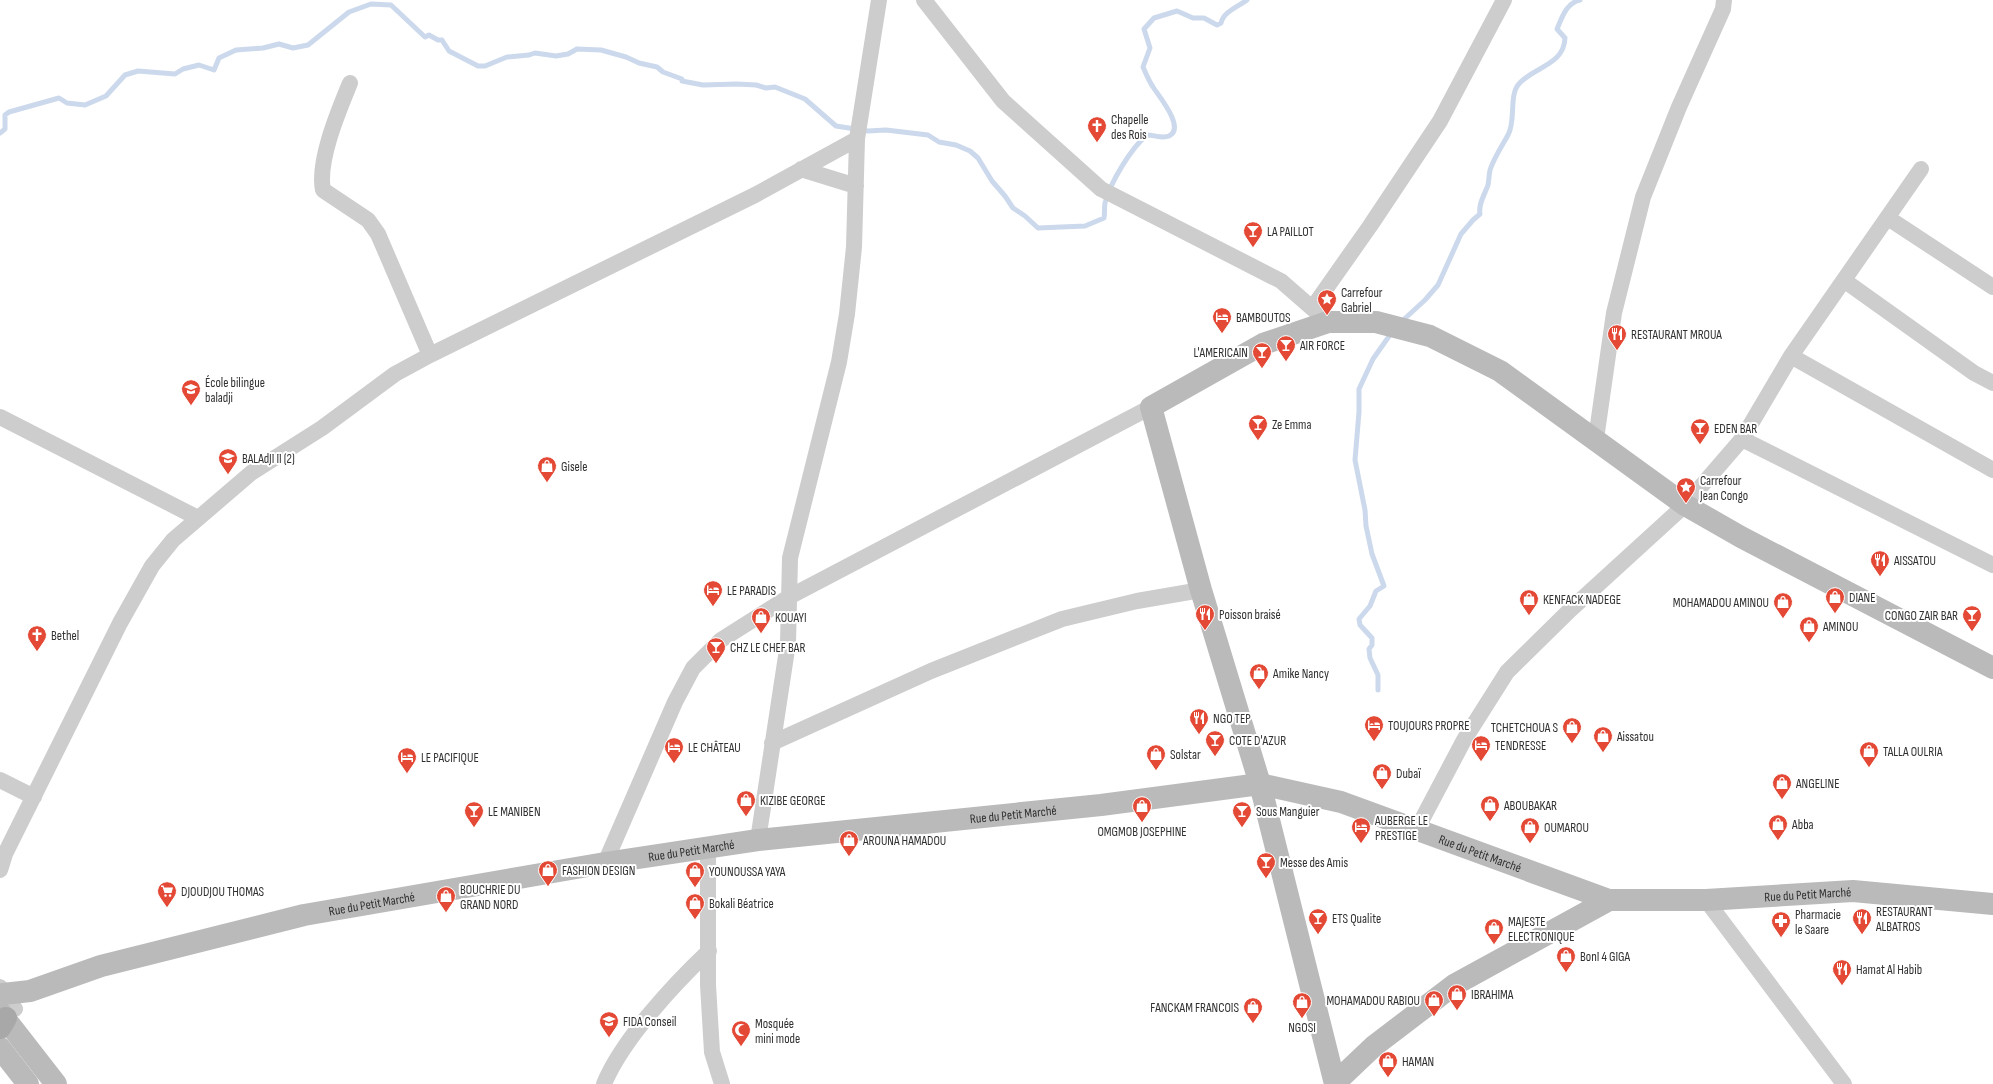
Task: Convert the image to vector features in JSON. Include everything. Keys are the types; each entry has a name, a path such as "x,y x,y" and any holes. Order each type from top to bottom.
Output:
{"street":[{"path":"758,840 788,643 790,558 839,362 846,321 854,247 859,132 879,0"},
{"path":"924,0 1003,101 1108,193 1281,281 1313,307 1328,322"},
{"path":"1313,307 1370,226 1440,121 1504,0"},
{"path":"1596,439 1614,313 1643,197 1679,107 1723,9 1724,0"},
{"path":"350,82 334,122 320,179 323,190 368,220 378,234 430,354"},
{"path":"0,870 6,854 120,623 152,566 173,540 198,518 251,473 322,428 395,374 430,354 748,198 801,169 859,132"},
{"path":"801,169 856,186"},
{"path":"1417,829 1464,740 1507,672 1570,610 1686,505 1742,439 1791,356 1845,281 1921,169"},
{"path":"1888,218 1993,287"},
{"path":"1845,281 1974,373 1993,383"},
{"path":"606,863 675,702 693,668 721,640 789,597 1151,407 1264,344 1328,322 1376,322 1430,336 1500,371 1686,505 1742,537 1992,666"},
{"path":"1791,356 1993,470"},
{"path":"1151,407 1201,590 1260,784 1335,1084"},
{"path":"0,417 198,518"},
{"path":"1742,439 1970,552 1993,565"},
{"path":"772,743 931,671 1062,619 1137,601 1201,590"},
{"path":"0,780 34,797"},
{"name":"Rue du Petit Marché","path":"3,1006 30,991 101,966 304,915 606,863 758,840 1101,806 1260,784 1340,802 1609,900 1706,900 1852,891 1993,904"},
{"path":"708,848 708,985 712,1052 722,1084"},
{"path":"1335,1084 1374,1046 1454,985 1609,900"},
{"path":"1706,900 1844,1084"},
{"path":"604,1084 609,1072 635,1033 688,971 709,951"},
{"path":"3,1006 56,1084"},
{"path":"0,1048 28,1084"}],"waterway":[{"path":"0,133 5,129 5,115 9,112 59,98 67,103 85,105 106,96 125,75 138,71 175,74 183,69 199,65 214,70 219,58 236,50 263,48 279,44 293,48 308,45 349,12 371,4 391,5 425,37 429,35 438,40 442,40 449,51 478,66 485,66 507,57 535,53 556,56 568,54 577,49 601,50 626,57 639,63 657,67 663,72 682,79 682,81 703,85 737,84 756,85 766,88 775,87 805,99 836,126 868,131 886,130 928,135 939,142 956,145 970,151 978,158 992,181 1013,208 1025,216 1038,228 1085,226 1104,218 1105,203 1111,186 1134,148 1147,135 1166,137 1173,132 1173,119 1143,67 1150,48 1144,29 1154,18 1177,11 1193,18 1204,18 1217,25 1221,23 1222,19 1228,12 1247,0"},
{"path":"1400,323 1425,300 1438,285 1461,234 1480,214 1480,207 1488,185 1490,170 1508,135 1512,123 1515,90 1524,79 1559,55 1565,38 1557,29 1571,4 1580,0"},
{"path":"1378,690 1378,675 1370,658 1369,649 1372,645 1372,638 1360,625 1359,619 1370,606 1376,591 1384,586 1372,554 1355,460 1359,412 1359,389 1373,359 1392,332"}],"place":[{"name":"Chapelle des Rois","path":"1097,143"},
{"name":"LA PAILLOT","path":"1253,248"},
{"name":"Carrefour Gabriel","path":"1327,316"},
{"name":"BAMBOUTOS","path":"1222,334"},
{"name":"RESTAURANT MROUA","path":"1617,351"},
{"name":"AIR FORCE","path":"1286,362"},
{"name":"L'AMERICAIN","path":"1262,369"},
{"name":"École bilingue baladji","path":"191,406"},
{"name":"Ze Emma","path":"1258,441"},
{"name":"EDEN BAR","path":"1700,445"},
{"name":"BALAdJI II (2)","path":"228,475"},
{"name":"Gisele","path":"547,483"},
{"name":"Carrefour Jean Congo","path":"1686,504"},
{"name":"AISSATOU","path":"1880,577"},
{"name":"LE PARADIS","path":"713,607"},
{"name":"DIANE","path":"1835,614"},
{"name":"KENFACK NADEGE","path":"1529,616"},
{"name":"MOHAMADOU AMINOU","path":"1783,619"},
{"name":"Poisson braisé","path":"1205,631"},
{"name":"CONGO ZAIR BAR","path":"1972,632"},
{"name":"KOUAYI","path":"761,634"},
{"name":"AMINOU","path":"1809,643"},
{"name":"Bethel","path":"37,652"},
{"name":"CHZ LE CHEF BAR","path":"716,664"},
{"name":"Amike Nancy","path":"1259,690"},
{"name":"NGO TEP","path":"1199,735"},
{"name":"TOUJOURS PROPRE","path":"1374,742"},
{"name":"TCHETCHOUA S","path":"1572,744"},
{"name":"Aissatou","path":"1603,753"},
{"name":"COTE D'AZUR","path":"1215,757"},
{"name":"TENDRESSE","path":"1481,762"},
{"name":"LE CHÂTEAU","path":"674,764"},
{"name":"TALLA OULRIA","path":"1869,768"},
{"name":"Solstar","path":"1156,771"},
{"name":"LE PACIFIQUE","path":"407,774"},
{"name":"Dubaï","path":"1382,790"},
{"name":"ANGELINE","path":"1782,800"},
{"name":"KIZIBE GEORGE","path":"746,817"},
{"name":"ABOUBAKAR","path":"1490,822"},
{"name":"OMGMOB JOSEPHINE","path":"1142,823"},
{"name":"LE MANIBEN","path":"474,828"},
{"name":"Sous Manguier","path":"1242,828"},
{"name":"Abba","path":"1778,841"},
{"name":"AUBERGE LE PRESTIGE","path":"1361,844"},
{"name":"OUMAROU","path":"1530,844"},
{"name":"AROUNA HAMADOU","path":"849,857"},
{"name":"Messe des Amis","path":"1266,879"},
{"name":"FASHION DESIGN","path":"548,887"},
{"name":"YOUNOUSSA YAYA","path":"695,888"},
{"name":"DJOUDJOU THOMAS","path":"167,908"},
{"name":"BOUCHRIE DU GRAND NORD","path":"446,913"},
{"name":"Bokali Béatrice","path":"695,920"},
{"name":"ETS Qualite","path":"1318,935"},
{"name":"RESTAURANT ALBATROS","path":"1862,935"},
{"name":"Pharmacie le Saare","path":"1781,938"},
{"name":"MAJESTE ELECTRONIQUE","path":"1494,945"},
{"name":"BonI 4 GIGA","path":"1566,973"},
{"name":"Hamat Al Habib","path":"1842,986"},
{"name":"IBRAHIMA","path":"1457,1011"},
{"name":"MOHAMADOU RABIOU","path":"1434,1017"},
{"name":"NGOSI","path":"1302,1019"},
{"name":"FANCKAM FRANCOIS","path":"1253,1024"},
{"name":"FIDA Conseil","path":"609,1038"},
{"name":"Mosquée mini mode","path":"741,1047"},
{"name":"HAMAN","path":"1388,1078"}]}
